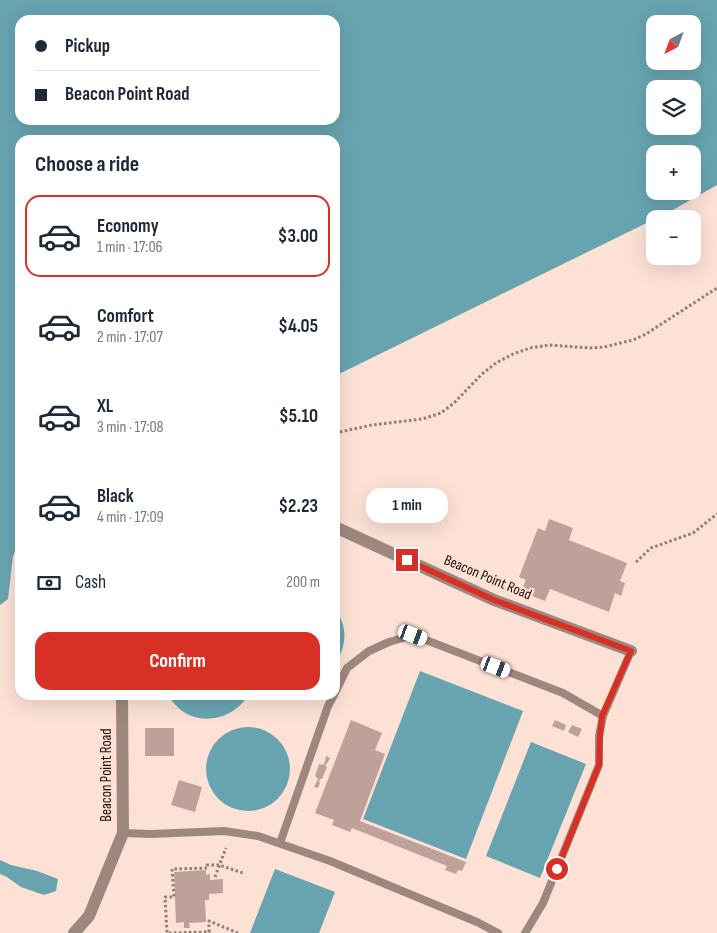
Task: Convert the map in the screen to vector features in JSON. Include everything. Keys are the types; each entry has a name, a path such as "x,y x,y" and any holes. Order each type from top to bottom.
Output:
{"street":[{"name":"Beacon Point Road","path":"340,529 494,600 631,651"},
{"name":"Beacon Point Road","path":"74,933 89,916 123,833 122,700"}],"lane":[{"path":"340,682 347,668 369,651 389,642 413,635 563,693 602,716"},
{"path":"525,933 543,903 599,765 602,716 631,651"},
{"path":"280,843 331,700"},
{"path":"123,833 151,834 224,831 258,836 339,865 478,922 498,933"}],"path":[{"path":"340,431 422,419 441,413 454,403 482,374 496,363 513,354 530,348 549,345 590,348 604,347 633,340 646,334 717,288"},
{"path":"636,562 651,548 693,533 717,514"},
{"path":"215,877 226,848"},
{"path":"238,933 209,921 209,932 166,933 165,897 174,897 172,870 207,868 207,864 219,865 243,873"}],"water":[{"path":"0,0 717,0 717,185 701,194 701,145 646,145 646,200 690,200 673,210 646,210 646,223 340,374 340,135 15,135 15,552 8,599 0,605"},
{"path":"340,618 344,629 340,655"},
{"path":"420,671 523,711 466,859 363,819"},
{"path":"172,700 244,700 229,713 204,719 187,714"},
{"path":"248,727 264,730 278,739 287,753 290,769 287,785 278,799 264,808 248,811 232,808 218,799 209,785 206,769 209,753 218,739 232,730"},
{"path":"531,742 586,764 540,878 486,856"},
{"path":"0,860 58,879 56,891 44,895 21,887 0,874"},
{"path":"275,869 335,892 319,933 250,933"}],"building":[{"path":"549,519 573,528 569,540 627,563 620,581 625,583 621,596 615,593 609,612 550,589 545,601 521,592 526,580 519,577 538,528 545,531"},
{"path":"351,720 382,733 375,750 385,754 360,821 466,862 462,871 458,870 456,874 445,870 447,866 352,828 350,832 332,825 334,820 315,813"},
{"path":"555,720 566,725 564,731 552,726"},
{"path":"572,725 582,729 578,737 568,732"},
{"path":"145,728 174,728 174,756 145,756"},
{"path":"326,756 330,758 325,765 327,767 322,779 320,779 318,788 314,787 318,779 315,776 319,764 323,765"},
{"path":"179,780 202,787 195,812 171,805"},
{"path":"206,870 206,875 210,874 210,880 223,879 223,893 209,894 209,900 205,900 206,922 189,923 190,928 184,928 184,922 176,923 174,872"}],"route":[{"path":"407,560 494,600 631,651 602,716 599,765 557,869"}]}
